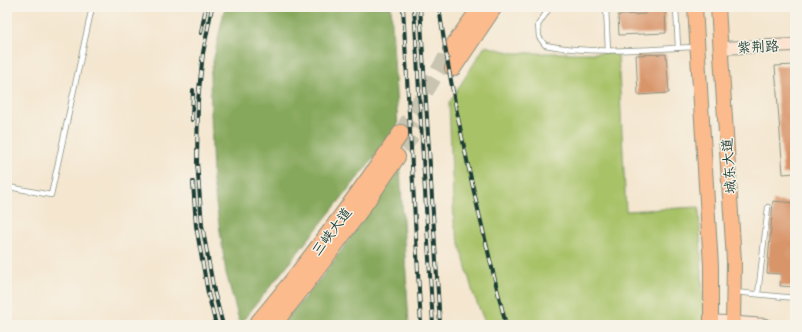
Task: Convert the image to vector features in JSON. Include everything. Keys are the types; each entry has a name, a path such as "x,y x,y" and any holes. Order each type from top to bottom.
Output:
{"highway":[{"path":"471,7 451,49 481,7"},
{"path":"453,68 494,7"},
{"name":"三峡大道","path":"256,325 290,285 331,232 401,133"},
{"name":"三峡大道","path":"273,325 366,204 403,149"}],"main road":[{"name":"城东大道","path":"696,7 711,266 711,323"},
{"name":"城东大道","path":"718,7 734,261 733,324"}],"street":[{"name":"紫荆路","path":"720,48 795,45"},
{"path":"711,323 766,325"}],"lane":[{"path":"7,197 9,187 51,195 92,7"},
{"path":"550,7 538,25 539,37 545,45 564,49 608,51 698,47"},
{"path":"606,7 608,51"},
{"path":"676,7 678,48"},
{"path":"758,294 768,207"},
{"path":"734,292 795,298"}],"green space":[{"path":"225,7 391,7 398,128 240,324 226,273 213,182 210,76"},
{"path":"485,46 514,53 618,53 626,211 699,207 704,325 486,325 473,293 454,223 449,103"},
{"path":"400,168 409,325 281,325 325,273"}],"building":[{"path":"645,7 665,7 666,33 619,35 618,15 645,14"},
{"path":"666,54 669,93 638,95 636,55"},
{"path":"795,65 795,173 783,174 775,66"},
{"path":"773,201 795,203 795,287 780,286 781,274 767,273"}],"tunnel":[{"path":"401,133 451,49"},
{"path":"403,149 418,125"}],"railway":[{"path":"201,33 206,7"},
{"path":"212,7 203,53 198,100 197,162 202,225 214,291 223,325"},
{"path":"403,7 421,325"},
{"path":"414,7 433,325"},
{"path":"420,7 440,325"},
{"path":"439,7 460,127 477,206 506,325"},
{"path":"192,120 193,90"},
{"path":"193,182 196,226 208,293 216,325"}]}
